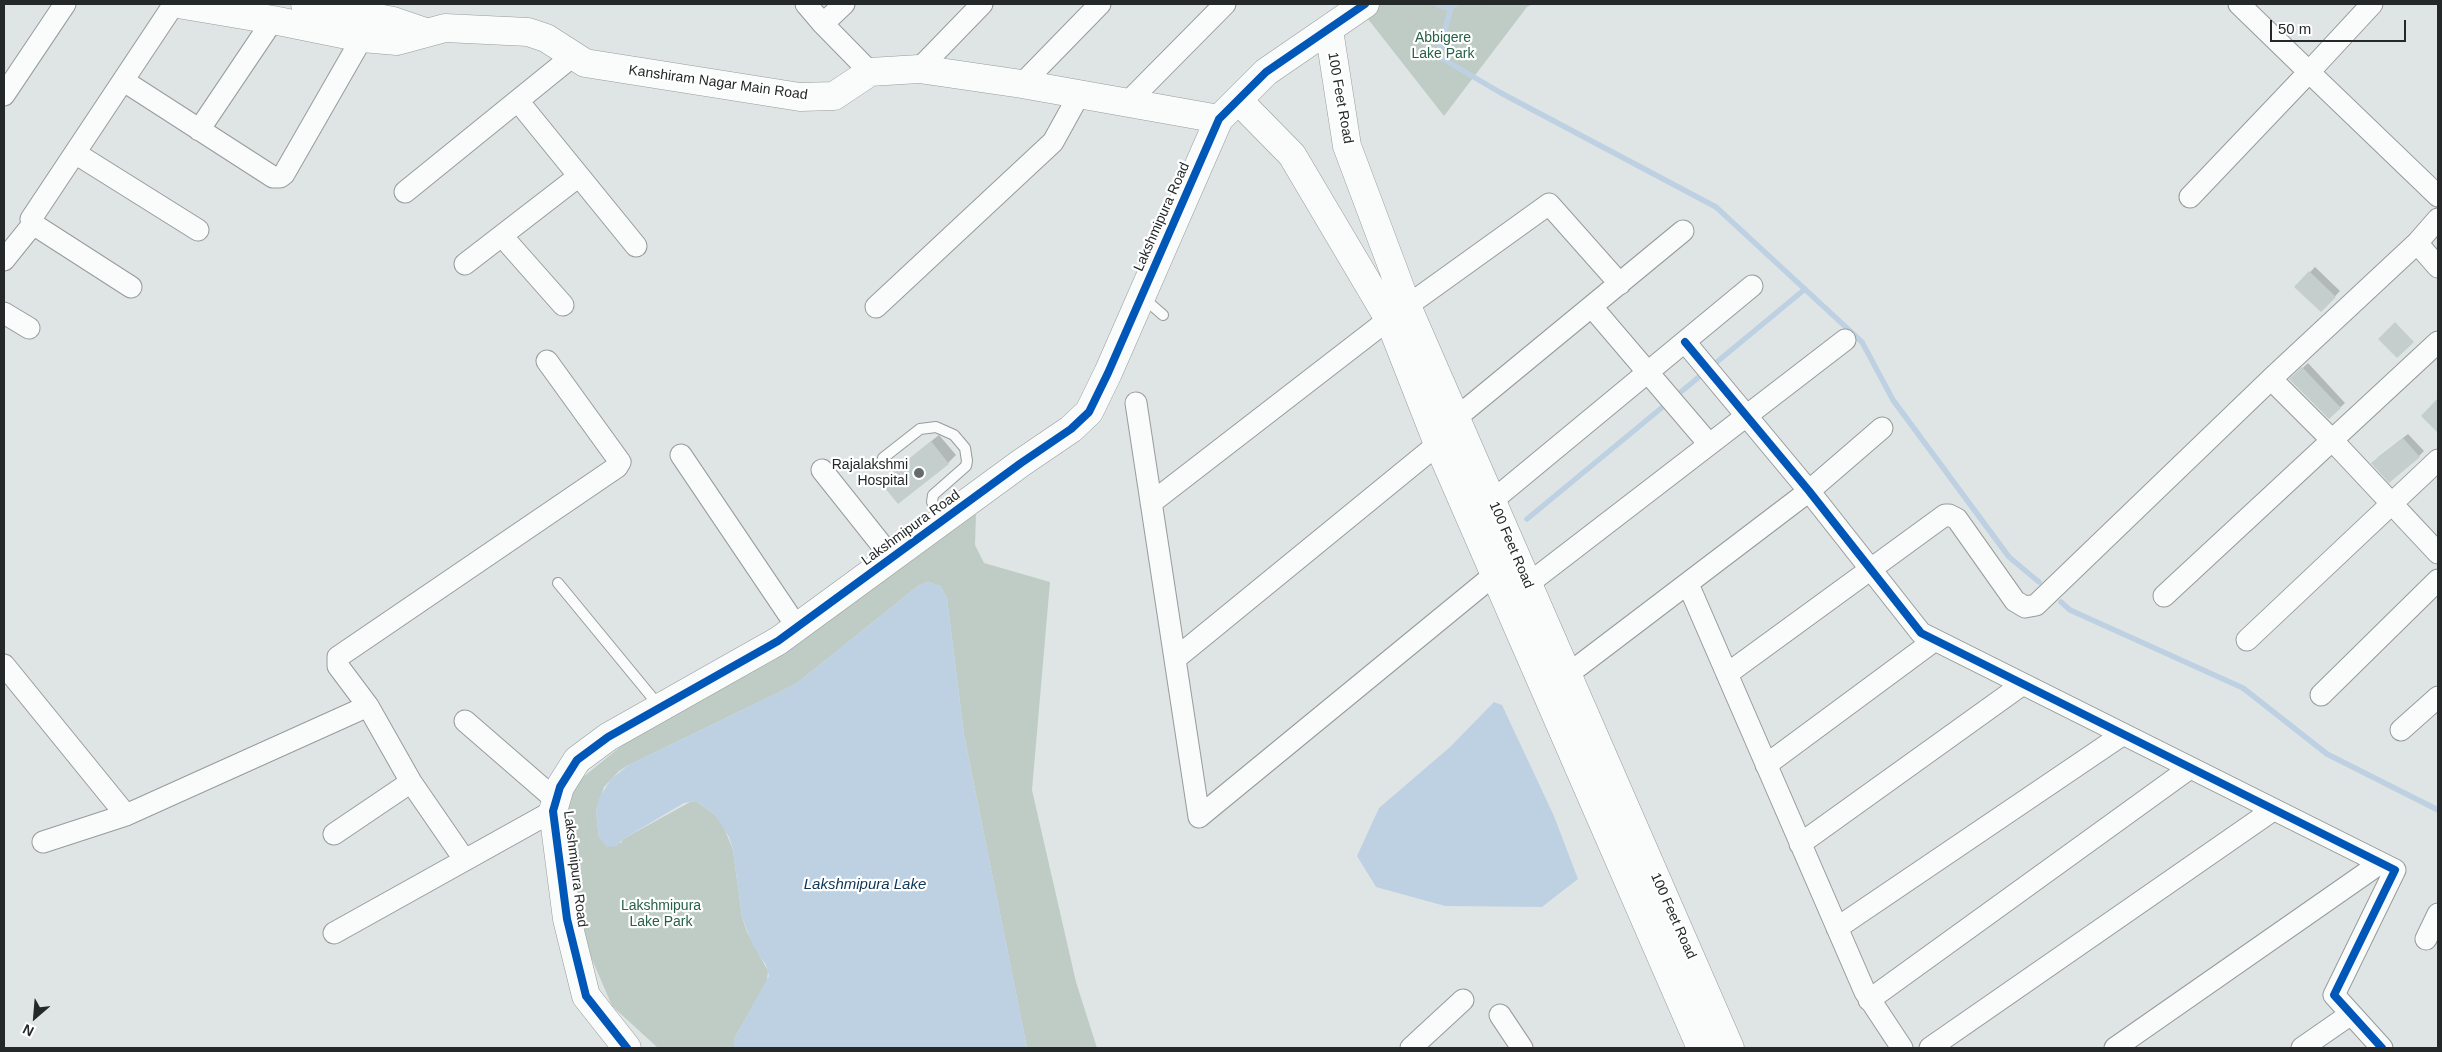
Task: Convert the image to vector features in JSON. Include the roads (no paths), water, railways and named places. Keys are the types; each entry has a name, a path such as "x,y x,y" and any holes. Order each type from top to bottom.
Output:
{"street":[{"path":"4,95 65,4"},
{"path":"131,287 33,224 31,219 176,4"},
{"name":"Kanshiram Nagar Main Road","path":"176,4 273,20 362,38 397,41 425,32 446,28 466,27 528,32 546,38 585,63 800,97 834,96 870,72"},
{"name":"Kanshiram Nagar Main Road","path":"305,4 393,21 425,32"},
{"path":"806,4 870,72 919,69 1022,84 1079,96 1128,102 1219,119"},
{"path":"823,24 844,4"},
{"path":"919,69 982,4"},
{"path":"1022,84 1100,4"},
{"path":"1128,102 1225,4"},
{"name":"Lakshmipura Road","path":"627,1048 586,996 567,919 555,805 560,787 577,760 608,737 778,641 1071,429 1089,412 1108,373 1219,119 1266,72 1366,4"},
{"path":"2240,4 2309,72 2437,191"},
{"path":"2190,197 2372,4"},
{"path":"199,130 273,20"},
{"name":"100 Feet Road","path":"1328,30 1347,146 1438,444 1701,1048"},
{"path":"124,81 273,177 280,177 284,174 362,38"},
{"path":"405,192 574,55"},
{"path":"876,307 1053,142 1079,96"},
{"name":"100 Feet Road","path":"1238,100 1292,155 1398,312 1456,418 1730,1048"},
{"path":"518,101 636,246"},
{"path":"75,153 198,230"},
{"path":"465,264 579,176"},
{"path":"1151,503 1398,312 1549,204 1620,284"},
{"path":"1727,674 1942,517 1949,515 1957,519 2016,600 2025,607 2036,605 2271,379 2417,243 2438,219"},
{"path":"4,260 33,224"},
{"path":"1456,418 1683,231"},
{"path":"502,236 563,304"},
{"path":"2417,243 2438,267"},
{"path":"1492,502 1752,286"},
{"path":"1592,307 1709,444"},
{"path":"4,313 29,328"},
{"path":"1528,584 1845,340"},
{"path":"1685,342 1809,491 1869,570 1921,633 2394,870 2334,994 2382,1048"},
{"path":"2164,596 2438,342"},
{"path":"464,859 411,782 368,706 338,666 338,657 617,467 620,462 617,455 547,360"},
{"path":"2271,379 2333,440 2390,504 2438,553"},
{"path":"1136,403 1199,817 1494,575"},
{"path":"1567,675 1809,491 1882,428"},
{"path":"1175,659 1438,444"},
{"path":"681,455 797,627"},
{"path":"2247,640 2438,460"},
{"path":"822,470 892,558"},
{"path":"2321,695 2438,580"},
{"path":"1688,584 1800,844 1870,1000 1902,1048"},
{"path":"1766,765 1935,640"},
{"path":"4,665 126,815"},
{"path":"1800,844 2023,684"},
{"path":"2402,730 2438,697"},
{"path":"42,842 126,815 368,706"},
{"path":"334,933 555,805 465,721"},
{"path":"1837,928 2122,735"},
{"path":"1870,1000 2190,768"},
{"path":"334,834 411,782"},
{"path":"1930,1048 2273,810"},
{"path":"2115,1048 2379,864"},
{"path":"2426,939 2438,914"},
{"path":"1411,1048 1462,1000"},
{"path":"2302,1048 2352,1014"},
{"path":"1500,1015 1522,1048"}],"lane":[{"path":"1145,286 1148,302 1163,315"},
{"path":"883,458 920,430 936,427 954,435 965,448 967,461 966,466 933,495 932,502 944,520"},
{"path":"558,583 660,708"}],"water":[{"path":"1431,4 1461,4 1451,10 1444,10"},
{"name":"Lakshmipura Lake","path":"928,582 940,586 947,598 964,735 1027,1048 734,1048 734,1039 769,976 766,965 753,946 742,917 733,850 729,837 715,815 696,801 684,803 623,839 617,846 607,847 599,838 596,810 599,798 611,779 629,765 796,684 918,586"},
{"path":"1494,702 1502,705 1554,816 1578,879 1542,907 1445,906 1376,887 1357,856 1379,808 1450,747"}],"waterway":[{"path":"1452,4 1438,56 1501,93 1716,207 1862,342 1893,400 2009,557 2039,582"},
{"path":"1712,366 1805,289"},
{"path":"1527,519 1705,372"},
{"path":"2061,602 2070,610 2243,688 2327,754 2438,810"}],"place":[{"name":"Rajalakshmi Hospital","path":"919,473"}],"park label":[{"name":"Abbigere Lake Park","path":"1443,46"},
{"name":"Lakshmipura Lake Park","path":"661,914"}]}
